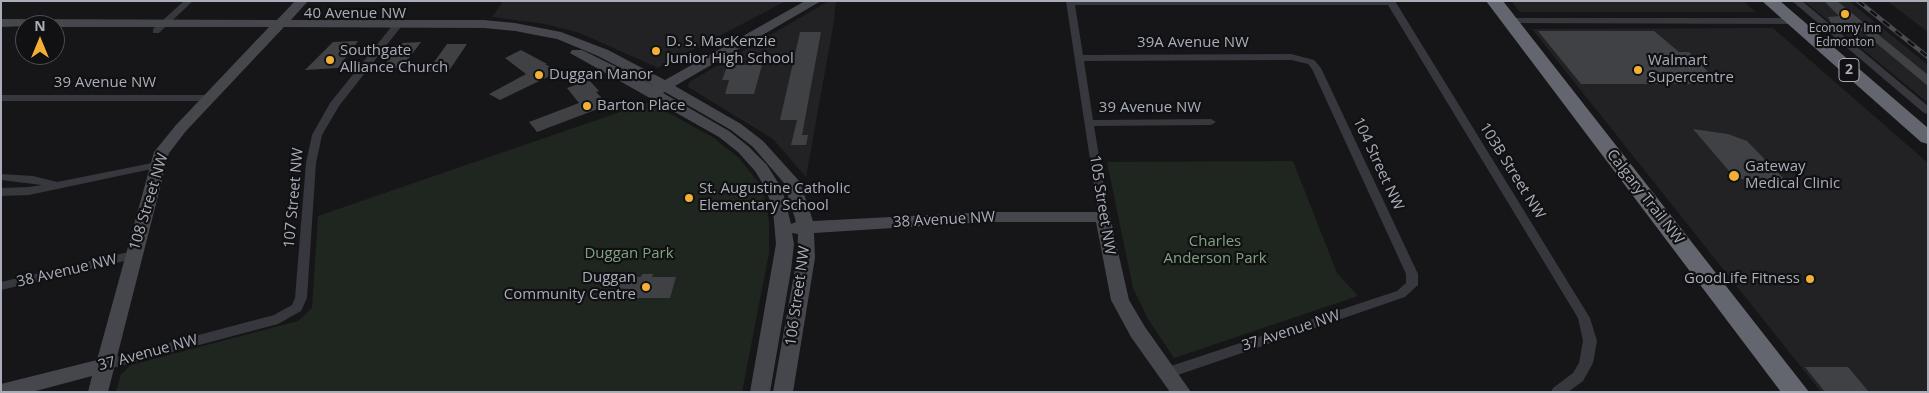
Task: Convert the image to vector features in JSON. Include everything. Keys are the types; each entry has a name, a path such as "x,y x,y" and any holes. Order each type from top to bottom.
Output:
{"highway":[{"name":"Calgary Trail NW","path":"1494,1 1796,392"},
{"name":"2","path":"1770,1 1928,138"}],"street":[{"path":"160,27 189,1"},
{"name":"108 Street NW","path":"98,392 157,165 174,136 302,1"},
{"path":"654,86 796,1"},
{"path":"654,86 815,1"},
{"path":"1070,2 1390,1"},
{"name":"103B Street NW","path":"1390,1 1580,310 1589,333 1586,363 1578,377 1558,392"},
{"path":"1796,1 1928,111"},
{"name":"105 Street NW","path":"1070,2 1103,216 1120,300 1138,332 1181,392"},
{"path":"1509,21 1793,21"},
{"name":"40 Avenue NW","path":"1,24 160,27 396,27 475,31 536,39 565,48 654,86"},
{"name":"40 Avenue NW","path":"65,32 160,27"},
{"name":"107 Street NW","path":"294,312 301,298 312,154 317,135 334,106 396,27"},
{"path":"1,32 15,32"},
{"name":"39A Avenue NW","path":"1078,58 1291,57 1307,60"},
{"name":"104 Street NW","path":"1307,60 1316,68 1410,269 1412,285"},
{"name":"106 Street NW","path":"654,86 736,127 777,163 792,182 806,227 804,270 783,392"},
{"name":"106 Street NW","path":"654,86 743,149 761,168 778,199 784,230 782,270 760,392"},
{"name":"39 Avenue NW","path":"1,98 210,98"},
{"name":"39 Avenue NW","path":"1089,123 1211,122"},
{"path":"1,192 29,191 157,165"},
{"path":"1,177 39,180 54,185"},
{"name":"38 Avenue NW","path":"784,230 806,227 989,217 1103,216"},
{"name":"38 Avenue NW","path":"1,286 133,256"},
{"name":"37 Avenue NW","path":"1167,373 1402,294 1412,285"},
{"name":"37 Avenue NW","path":"1,392 278,320 294,312"}],"shaded area":[{"name":"D. S. MacKenzie Junior High School","path":"503,1 786,1 658,68 580,33 545,24 492,17"},
{"path":"829,1 836,1 833,27 806,177 773,139 688,87 689,82"},
{"path":"1511,1 1743,1 1756,12 1520,12"},
{"path":"1804,1 1849,1 1928,65 1928,103"},
{"path":"1887,1 1928,1 1928,32"},
{"path":"1773,28 1928,163 1928,392 1821,392 1532,29"}],"green space":[{"name":"Duggan Park","path":"649,102 714,138 739,158 762,187 769,221 769,253 742,392 116,392 121,374 131,365 298,321 312,308 318,216"},
{"name":"Charles Anderson Park","path":"1293,161 1337,273 1358,296 1174,358 1148,319 1133,288 1107,162"}],"building":[{"path":"1824,1 1837,1 1928,75 1928,86 1852,23 1831,23 1828,17 1839,16"},
{"name":"Walmart Supercentre","path":"1538,31 1654,31 1679,52 1689,52 1720,84 1581,84"},
{"path":"800,32 821,32 802,135 808,135 806,145 791,145 797,120 780,120"},
{"name":"Southgate Alliance Church","path":"358,41 338,68 305,70 333,42"},
{"path":"421,42 402,68 382,68 402,43"},
{"path":"447,44 467,44 448,72 427,72"},
{"name":"Duggan Manor","path":"521,50 547,64 545,64 550,67 547,68 556,73 500,100 489,94 526,74 505,58"},
{"path":"734,65 762,65 754,94 725,94 729,80 722,80 726,69 733,69"},
{"name":"Barton Place","path":"589,80 599,91 596,92 602,98 598,99 603,107 537,132 529,122 579,103 567,88"},
{"path":"1693,129 1728,134 1747,141 1784,179 1736,179"},
{"name":"Duggan Community Centre","path":"642,274 653,274 652,277 676,277 670,298 615,298 622,277 641,277"},
{"path":"1805,367 1848,367 1869,392 1825,392"}],"railway":[{"path":"1858,1 1928,57"}],"place":[{"name":"Economy Inn Edmonton","path":"1845,14"},
{"name":"D. S. MacKenzie Junior High School","path":"656,51"},
{"name":"Southgate Alliance Church","path":"330,60"},
{"name":"Walmart Supercentre","path":"1638,70"},
{"name":"Duggan Manor","path":"539,75"},
{"name":"Barton Place","path":"587,106"},
{"name":"Gateway Medical Clinic","path":"1734,176"},
{"name":"St. Augustine Catholic Elementary School","path":"689,198"},
{"name":"GoodLife Fitness","path":"1810,279"},
{"name":"Duggan Community Centre","path":"646,287"}]}
